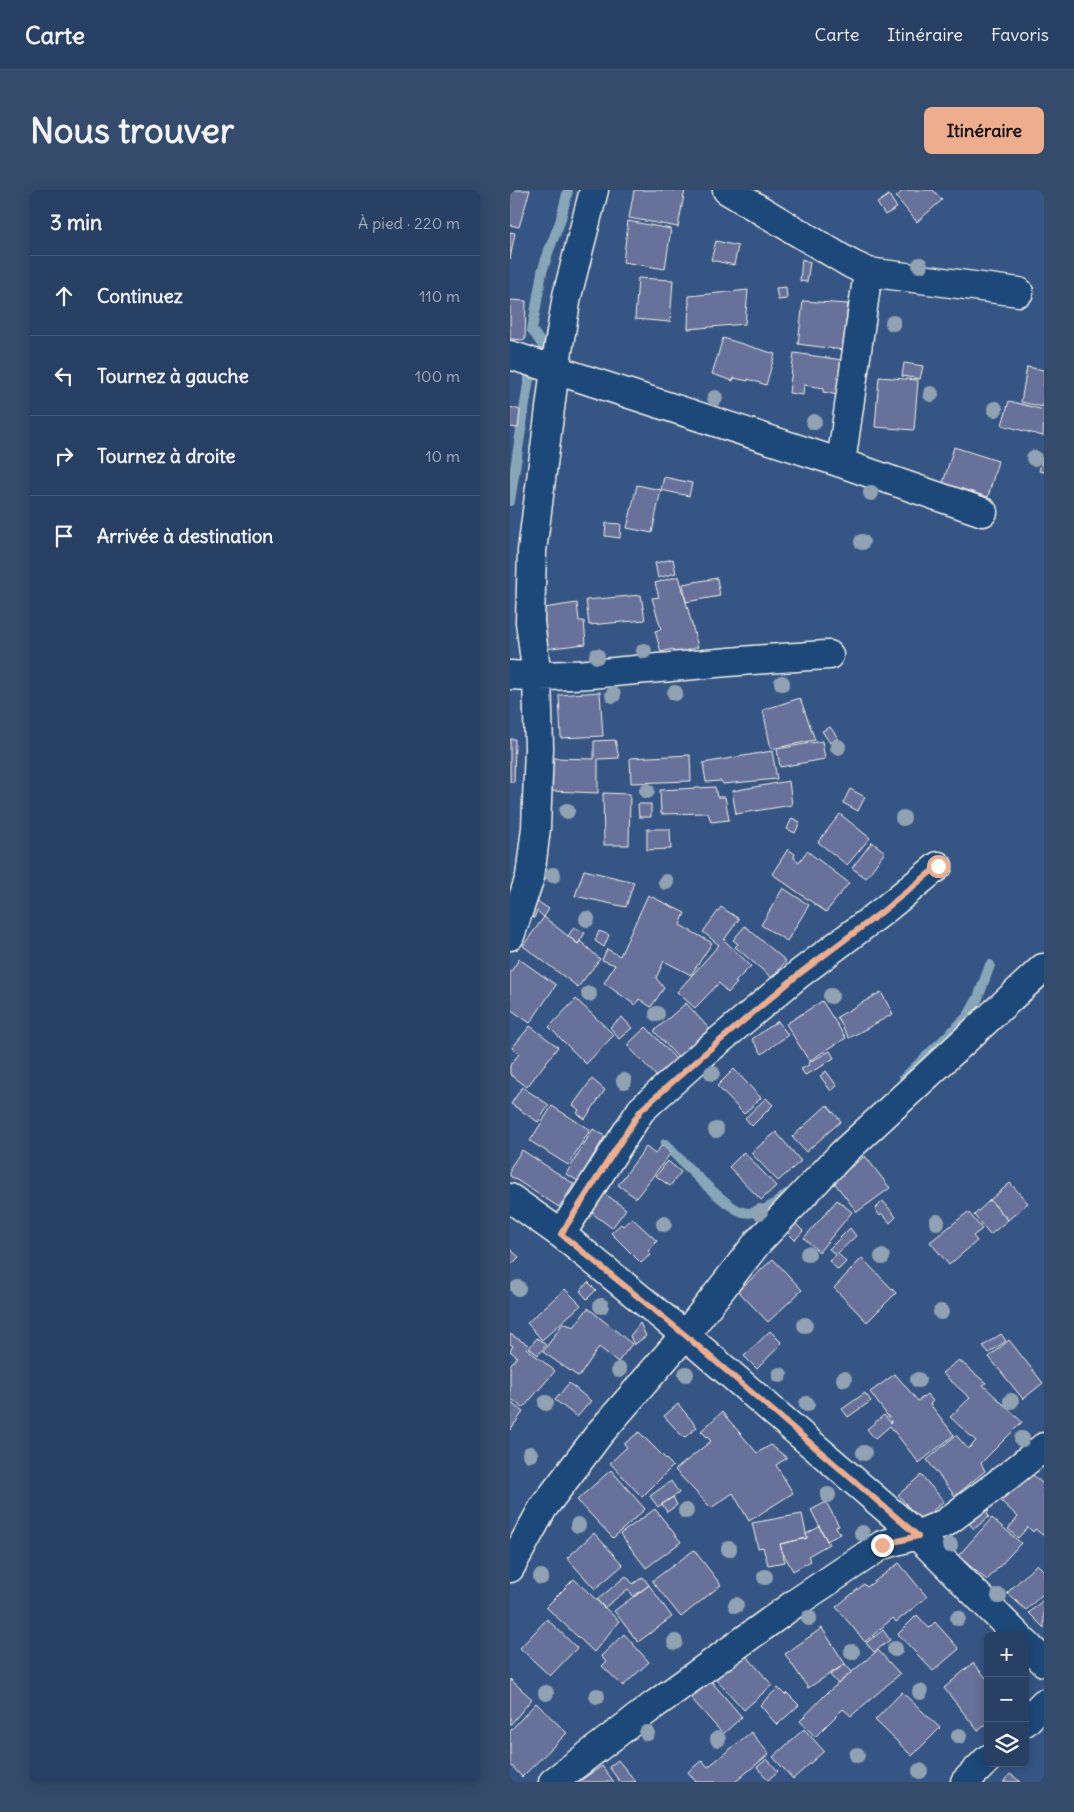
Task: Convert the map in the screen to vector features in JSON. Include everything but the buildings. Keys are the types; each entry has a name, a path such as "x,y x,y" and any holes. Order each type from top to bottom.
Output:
{"street":[{"path":"510,936 530,877 536,828 539,748 537,677 530,622 532,551 545,366 567,296 594,190"},
{"path":"727,190 851,264 868,272 1019,292"},
{"path":"841,463 868,272"},
{"path":"510,355 841,463 983,512"},
{"path":"510,674 537,677 781,657 829,655"},
{"path":"561,1234 641,1110 792,980 883,911 938,866"},
{"path":"510,1568 543,1508 600,1433 685,1335 758,1242 842,1154 1043,968"},
{"path":"510,1198 561,1234 685,1335 918,1536 1014,1632"},
{"path":"554,1782 654,1705 797,1602 882,1545 918,1536 945,1523 1044,1447"},
{"path":"1029,1647 1044,1662"},
{"path":"1029,1718 1044,1703"},
{"path":"965,1782 984,1763"}],"waterway":[{"path":"510,501 529,378 544,369 548,353 532,330 542,272 560,222 568,190"},
{"path":"904,1078 968,1016 978,998 990,965"},
{"path":"665,1144 714,1193 735,1209 749,1213 761,1211 778,1202 787,1194"}],"route":[{"path":"882,1545 918,1536 685,1335 561,1234 641,1110 799,974 883,911 938,866"}]}
